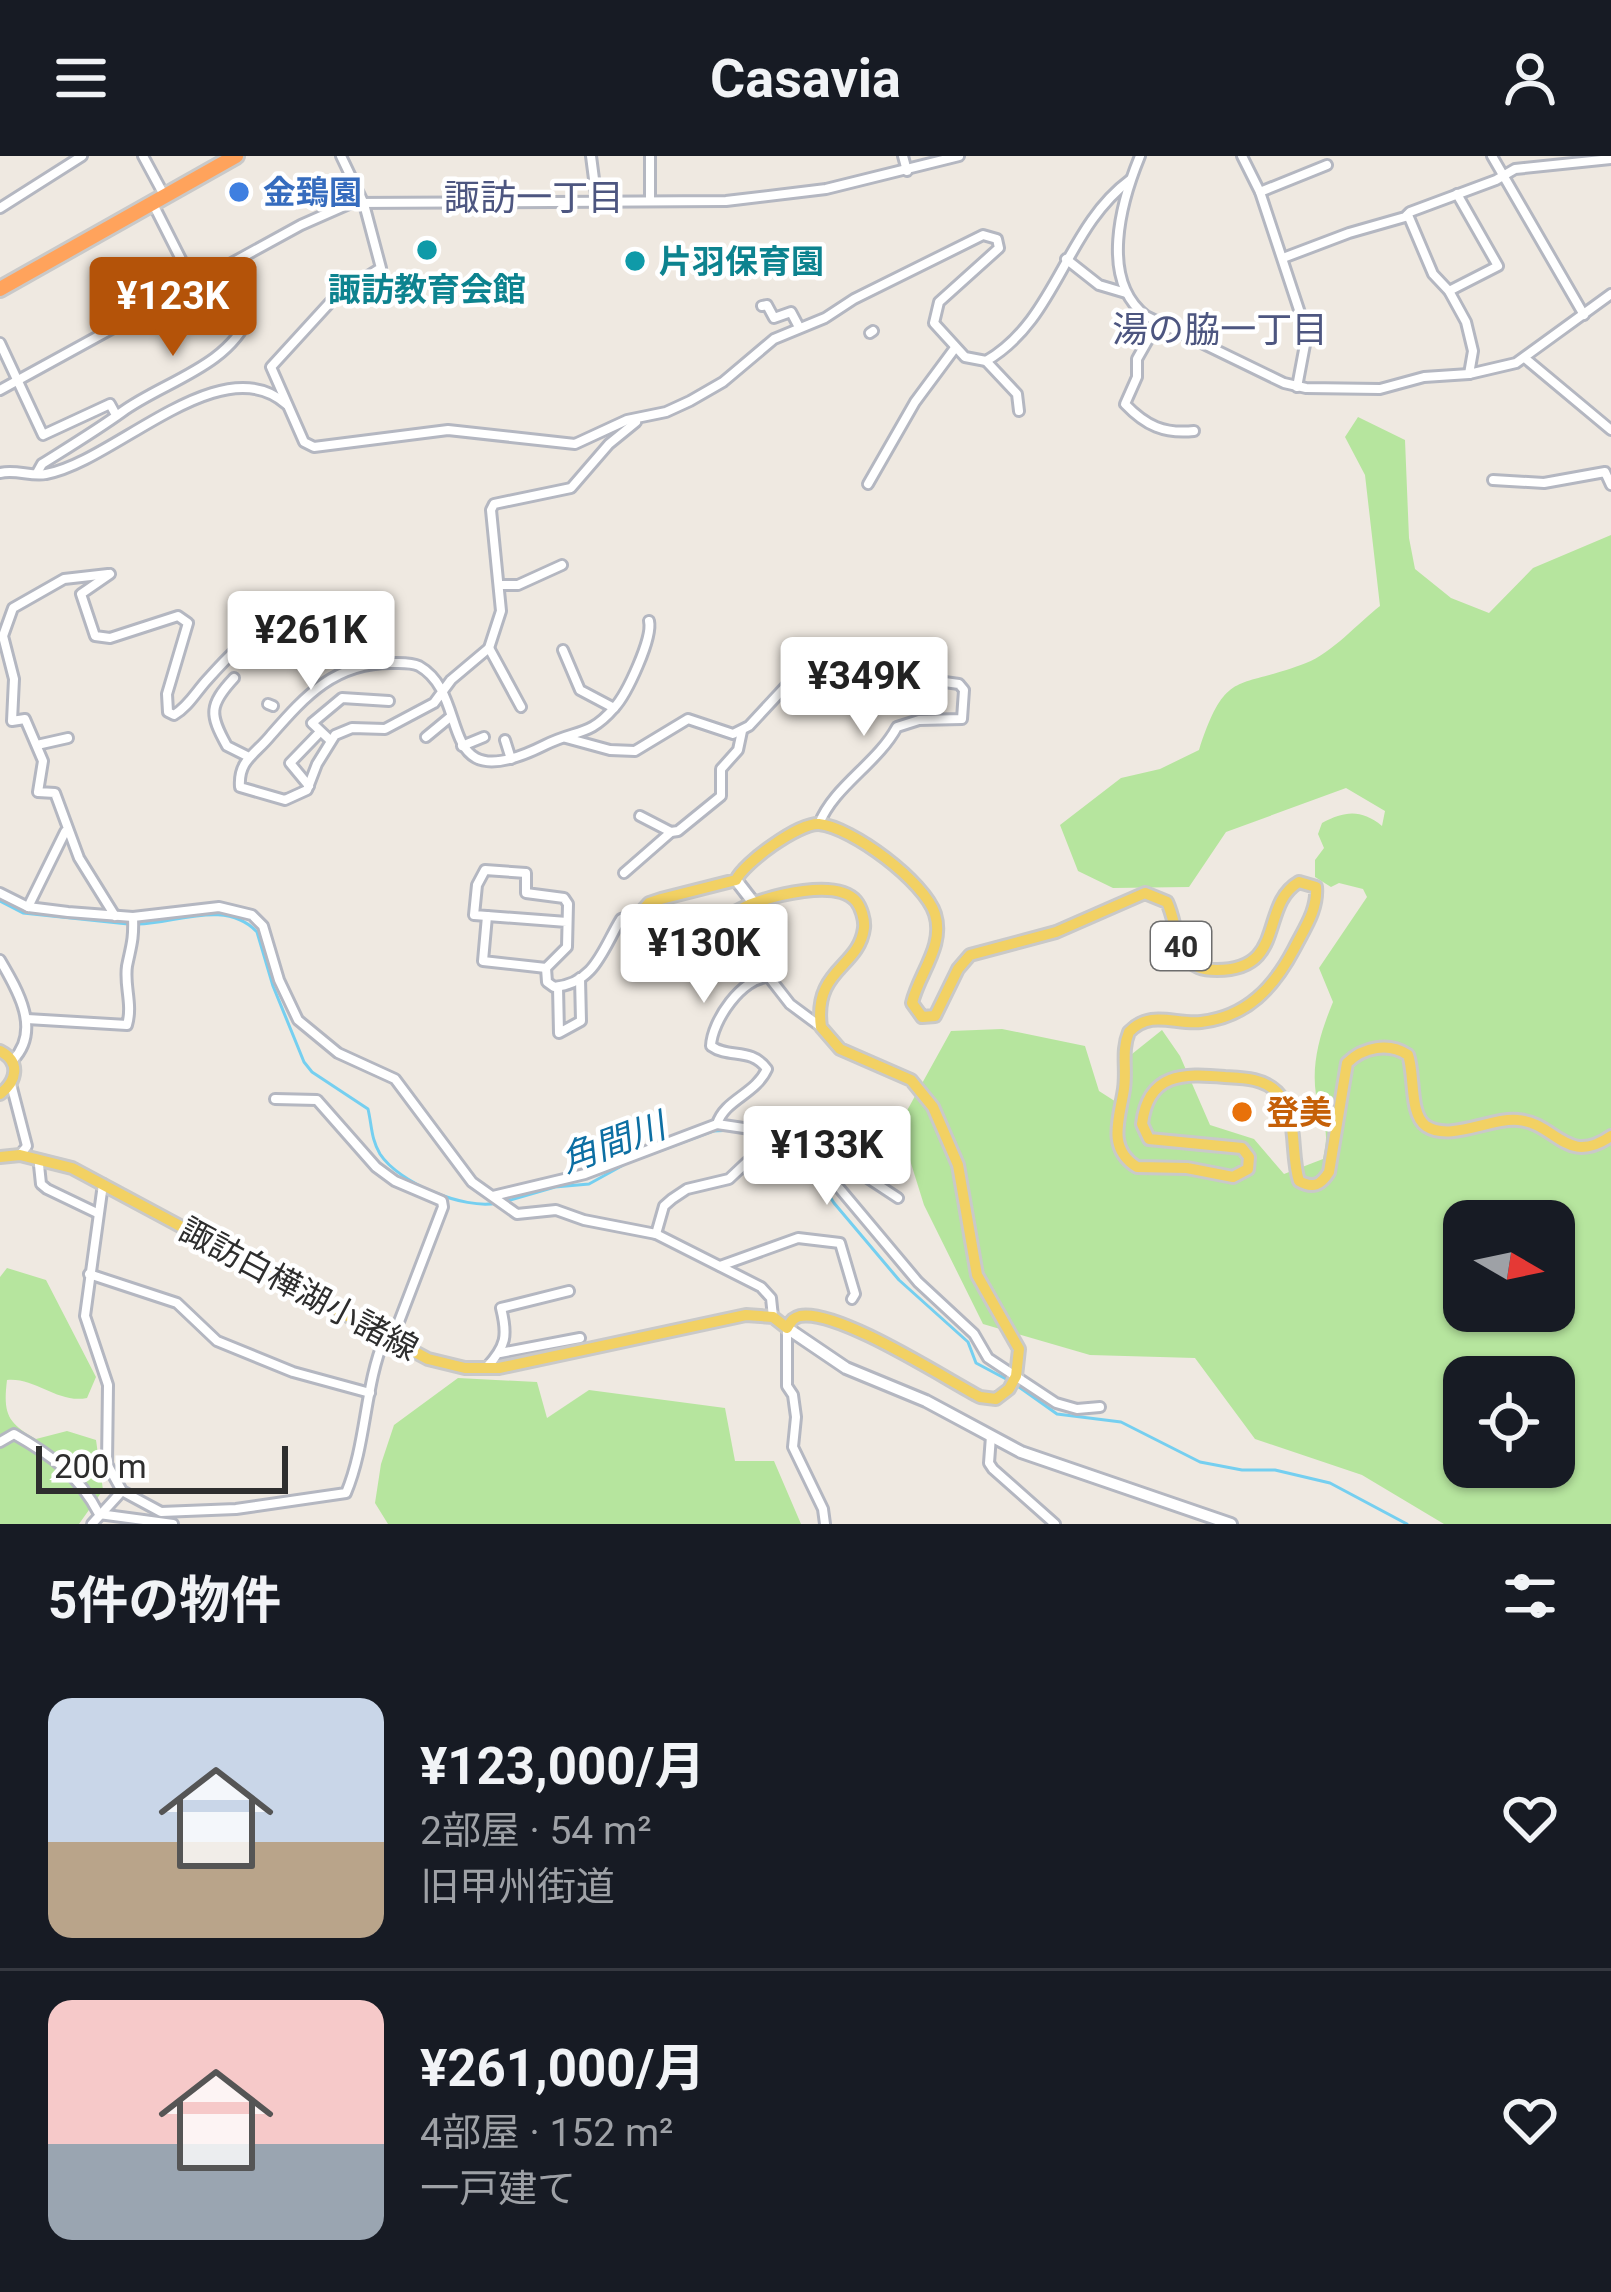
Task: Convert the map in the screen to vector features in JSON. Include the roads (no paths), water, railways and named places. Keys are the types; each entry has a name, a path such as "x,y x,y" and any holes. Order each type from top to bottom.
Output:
{"highway":[{"path":"0,289 236,156"}],"main road":[{"path":"640,913 650,903 736,880 741,870 781,841 818,824"},
{"name":"40","path":"818,824 855,839 925,894 935,914 937,934 912,1003 922,1016 935,1016 970,955 1045,936 1145,892 1167,902 1192,964 1205,970 1238,968 1267,945 1286,891 1299,882 1314,885 1317,899 1310,918 1278,979 1262,996 1208,1021 1152,1019 1130,1032 1115,1129 1118,1144 1137,1167 1243,1175 1249,1163 1242,1148 1149,1139 1142,1124 1149,1099 1168,1080 1189,1074 1257,1080 1274,1088 1288,1114 1299,1181 1314,1186 1322,1183 1328,1172 1346,1063 1358,1053 1388,1046 1408,1055 1418,1114 1431,1128 1515,1119 1564,1144 1584,1148 1611,1136"},
{"path":"640,913 671,920 728,916 753,902 823,888 846,893 856,901 864,927 859,942 820,997 821,1027 840,1049 911,1080 925,1093 958,1165 976,1275 1019,1349 1016,1376 996,1399 980,1396 882,1342 798,1317 787,1328 773,1317"},
{"path":"0,1051 13,1060 11,1084 0,1094"},
{"name":"諏訪白樺湖小諸線","path":"0,1157 20,1155 72,1168 428,1359 465,1368 487,1368 746,1315 773,1317"}],"street":[{"path":"0,208 82,156"},
{"path":"143,156 193,283"},
{"path":"341,156 364,204 381,268 334,297 271,367 304,442 314,447 448,430 575,444 627,421 666,412 723,382 774,339 826,318 928,260 991,235 998,239 995,255 949,293 935,312 938,331 955,348 972,361 986,361 1018,338 1035,318 1066,259 1112,193 1130,180"},
{"path":"591,156 597,202"},
{"path":"650,156 650,201"},
{"path":"903,156 907,171"},
{"path":"0,390 339,206 712,202 826,189 959,156"},
{"path":"1140,156 1118,226 1126,293 1138,310 1158,322 1297,387 1380,389 1526,359 1611,294"},
{"path":"1242,156 1260,192 1307,334 1297,387"},
{"path":"1306,156 1312,171"},
{"path":"1492,156 1584,315"},
{"path":"1282,258 1408,215 1515,169 1611,159"},
{"path":"1260,192 1327,165"},
{"path":"1450,291 1498,266 1457,194"},
{"path":"1408,215 1433,274 1450,291 1472,340 1468,374"},
{"path":"1066,259 1099,285 1126,293"},
{"path":"37,473 42,464 180,380 242,332 249,316 229,265"},
{"path":"762,305 774,318 791,312 799,327"},
{"path":"1158,322 1137,358 1137,377 1125,404 1164,433 1194,431"},
{"path":"0,343 44,435 110,404 116,415"},
{"path":"868,484 915,403 955,348"},
{"path":"1526,359 1611,430"},
{"path":"986,361 1017,394 1019,411"},
{"path":"0,473 44,475 223,389 265,389 287,405"},
{"path":"308,788 330,740 343,730 386,729 434,703 489,648 501,611 494,504 572,488 609,444 637,421"},
{"path":"1493,479 1544,483 1605,472 1611,485"},
{"path":"501,585 518,585 562,565"},
{"path":"115,916 65,830 59,798 55,793 38,792 43,760 25,719 12,721 14,679 4,629 13,608 64,579 110,574 81,594 95,636 110,638 183,617 188,631 166,694 167,707 174,715 256,632 287,616 348,616 353,620 360,662"},
{"path":"501,611 514,612"},
{"path":"413,657 444,691 449,718 470,756 511,759 572,732 597,728 624,698 638,657 650,639 649,621"},
{"path":"489,648 521,707"},
{"path":"563,650 580,690 614,708"},
{"path":"322,783 285,800 240,787 241,769 296,706 360,662 406,662 420,667"},
{"path":"566,738 635,751 688,719 733,734 742,731 787,685 815,672 861,670 959,684 964,690 962,718 919,720 897,728 818,824"},
{"path":"234,678 216,697 213,710 227,746 248,757"},
{"path":"330,740 319,733 314,720 342,698 389,701"},
{"path":"426,737 449,718"},
{"path":"640,816 678,832 721,796 721,769 738,751 742,731"},
{"path":"308,788 290,764 319,733"},
{"path":"462,746 484,737"},
{"path":"37,745 68,738"},
{"path":"505,740 511,759"},
{"path":"28,907 65,830"},
{"path":"624,873 671,832"},
{"path":"487,916 483,961 546,968 565,952 567,922 564,898 526,892 526,873 485,870 477,885 473,915 487,916 567,922"},
{"path":"736,880 753,902"},
{"path":"0,893 28,907 115,916 134,923 219,907 252,916 263,926 279,980 298,1020 338,1053 394,1078 472,1182 517,1214 556,1210 656,1234 761,1286 771,1298 773,1317"},
{"path":"546,968 548,982 558,987 580,978 602,958 620,919 640,913"},
{"path":"27,1019 127,1025 131,994 126,970 134,947 134,923"},
{"path":"0,960 27,1019 20,1053 13,1060"},
{"path":"717,1124 722,1111 747,1095 766,1070 752,1056 716,1051 710,1042 740,990 758,977 769,977 790,1004 821,1027"},
{"path":"558,987 559,1034 563,1034 581,1022 580,978"},
{"path":"11,1084 27,1146 20,1155"},
{"path":"104,1183 85,1316 108,1385 107,1464 122,1491 161,1520 346,1493 386,1337 395,1332 442,1201 376,1168 317,1100 274,1100"},
{"path":"493,1197 585,1174 717,1124 778,1133 804,1147 917,1282 974,1334 988,1358 1056,1403 1077,1409 1100,1407"},
{"path":"656,1234 664,1206 688,1189 729,1179 747,1162 775,1168 796,1156 810,1138 824,1139 856,1171 898,1198"},
{"path":"38,1165 40,1184 47,1190 97,1213"},
{"path":"719,1266 798,1238 839,1243 853,1280 852,1299"},
{"path":"89,1274 177,1303 218,1341 293,1372 370,1393"},
{"path":"487,1368 500,1353 507,1333 501,1308 569,1292"},
{"path":"825,1524 823,1509 793,1448 796,1417 784,1359 787,1328 846,1368 926,1401 1021,1453 1231,1524"},
{"path":"500,1353 580,1338"},
{"path":"0,1442 14,1434 50,1454 85,1486 99,1514"},
{"path":"991,1436 993,1469 1055,1524"},
{"path":"92,1524 122,1491"},
{"path":"99,1514 173,1524"}],"waterway":[{"name":"角間川","path":"0,901 23,913 128,924"},
{"name":"角間川","path":"138,924 200,915 245,922 257,932 304,1062 368,1109 375,1143 389,1165 450,1198 497,1203"},
{"name":"角間川","path":"507,1201 555,1187 589,1184 627,1163 713,1131 735,1130"},
{"name":"角間川","path":"769,1135 798,1149"},
{"name":"角間川","path":"804,1156 834,1203 899,1280 968,1342 976,1363 1008,1380"},
{"name":"角間川","path":"1016,1385 1057,1414 1121,1422 1200,1462 1275,1470 1330,1483 1407,1524"}],"place":[{"name":"金鵄園","path":"239,192"},
{"name":"諏訪教育会館","path":"427,250"},
{"name":"片羽保育園","path":"635,261"},
{"name":"登美","path":"1242,1112"}],"district":[{"name":"諏訪一丁目","path":"534,198"},
{"name":"湯の脇一丁目","path":"1220,330"}]}
